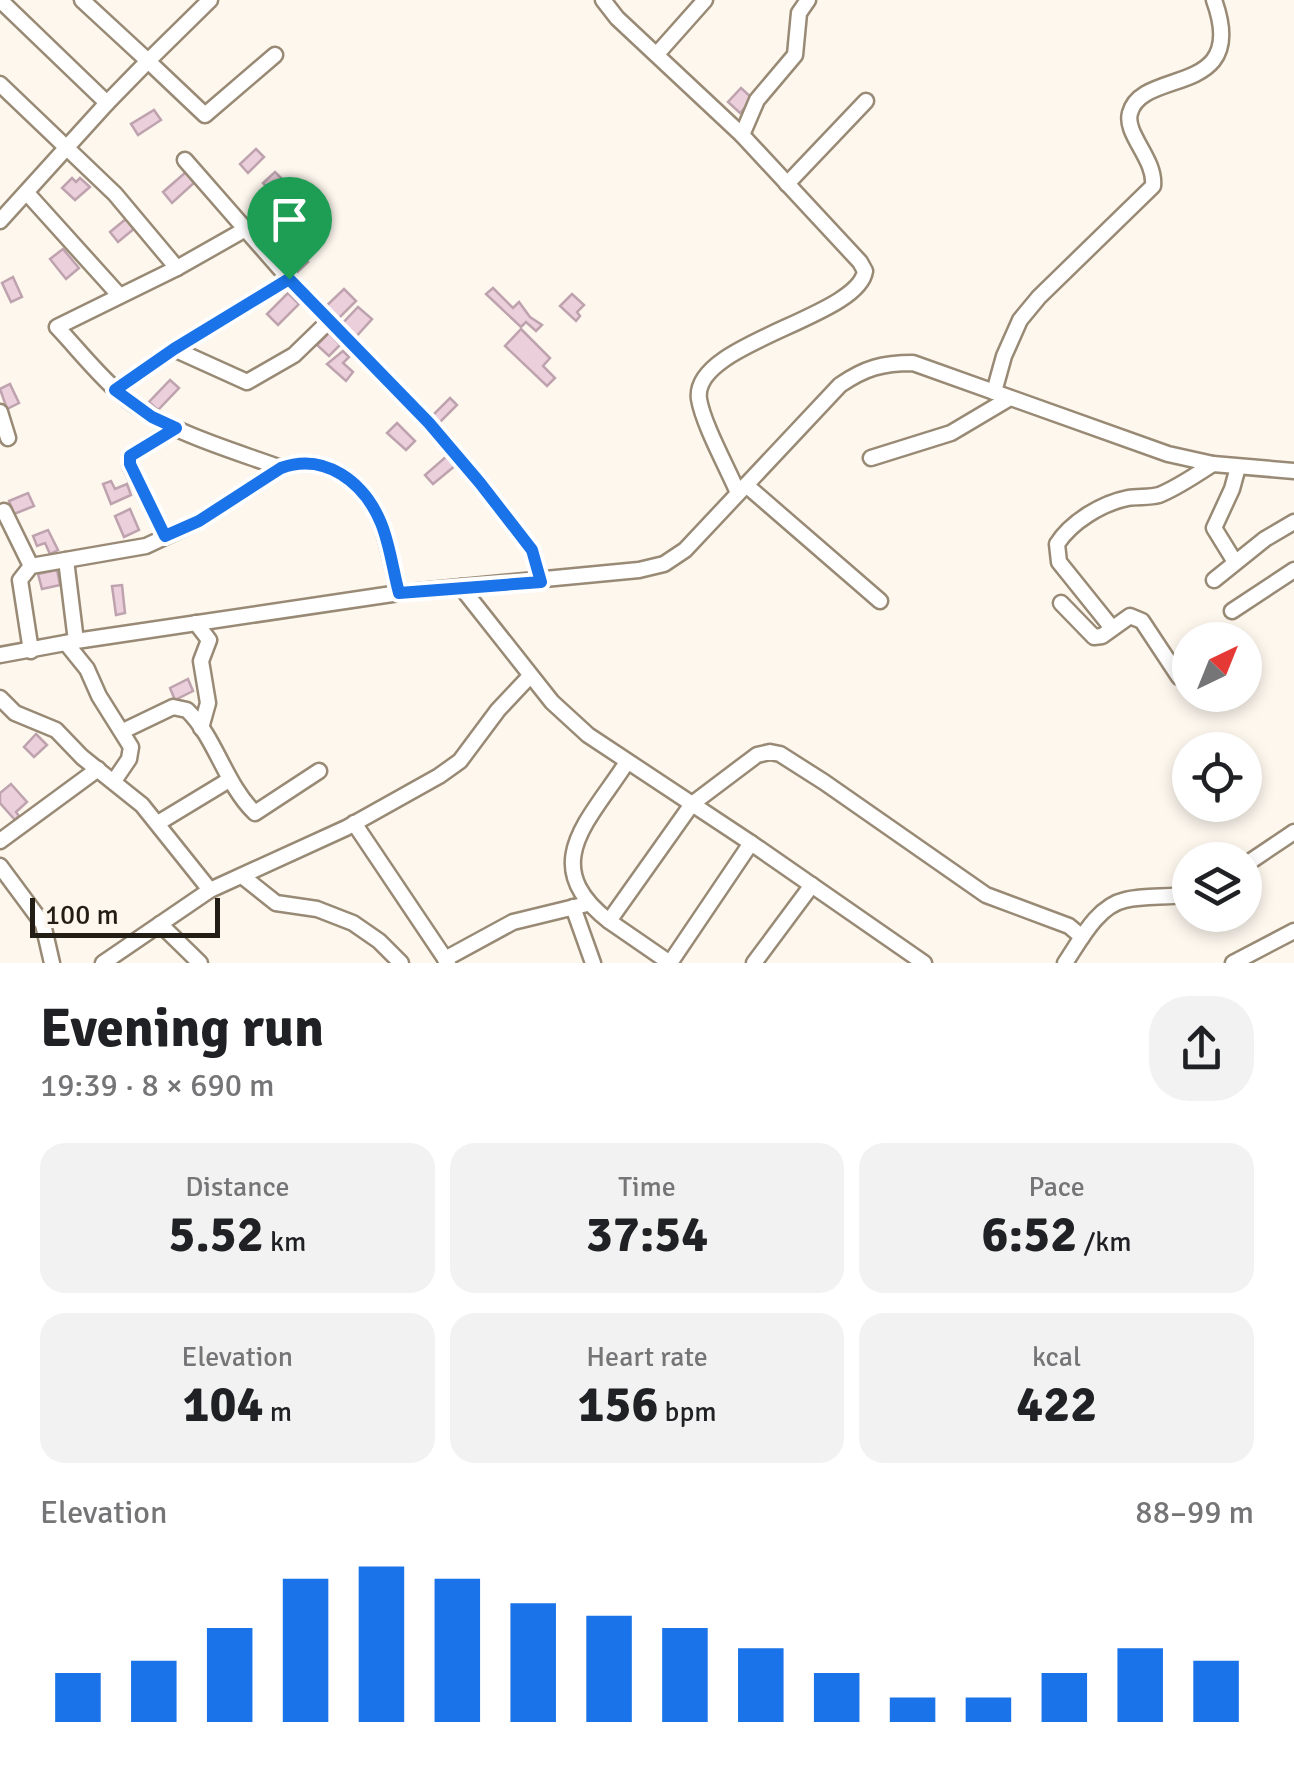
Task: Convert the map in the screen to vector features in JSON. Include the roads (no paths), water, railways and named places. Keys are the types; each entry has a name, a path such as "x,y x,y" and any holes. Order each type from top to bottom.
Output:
{"street":[{"path":"0,0 106,103"},
{"path":"82,0 205,115 275,55"},
{"path":"0,221 106,103 210,0"},
{"path":"603,0 616,18 742,134 865,271 858,288 838,302 751,344 718,366 704,381 699,401 742,489 880,601"},
{"path":"657,54 705,0"},
{"path":"742,134 757,100 795,55 799,13 808,0"},
{"path":"994,392 1020,320 1154,186 1150,159 1129,123 1129,114 1140,99 1207,68 1216,58 1220,22 1214,0"},
{"path":"0,84 115,194 177,268"},
{"path":"787,184 866,102"},
{"path":"185,160 328,322 429,423 480,483 532,550 541,582"},
{"path":"27,193 118,295"},
{"path":"244,230 177,268 57,326 115,390 152,417 281,468"},
{"path":"115,390 289,279"},
{"path":"174,349 248,382 294,354 328,322"},
{"path":"0,656 399,593 541,582 664,564 685,550 840,385 862,370 885,363 913,363 1168,454 1213,464 1294,471"},
{"path":"871,458 951,433 1010,398"},
{"path":"0,412 8,438"},
{"path":"165,536 130,464 130,456 176,428"},
{"path":"31,651 20,580 32,566 146,546 199,521 296,462 320,463 339,470 352,483 380,522 399,593"},
{"path":"1112,628 1059,562 1056,544 1102,507 1128,498 1154,497 1184,484 1213,464"},
{"path":"1235,562 1214,528 1238,467"},
{"path":"4,511 32,566"},
{"path":"1214,580 1294,522"},
{"path":"66,560 71,642 131,747 129,759 114,781"},
{"path":"1232,611 1294,570"},
{"path":"461,587 566,718 924,963"},
{"path":"1061,602 1094,637 1130,616 1142,621 1172,665"},
{"path":"196,623 209,640 200,666 208,702 201,728"},
{"path":"110,961 210,890 354,823 460,761 498,710 530,676"},
{"path":"0,698 15,713 56,730 114,781 158,823 210,890"},
{"path":"123,731 173,707 187,710 230,780 252,811 258,813 319,771"},
{"path":"608,921 692,804 756,755 770,752 780,754 986,895 1068,926 1082,937"},
{"path":"593,963 573,882 574,848 628,762"},
{"path":"0,842 98,770"},
{"path":"158,823 230,780"},
{"path":"354,823 446,961 513,922 580,905 670,963 751,843"},
{"path":"1262,854 1294,832"},
{"path":"0,866 43,924 52,963"},
{"path":"242,876 276,902 317,909 352,923 379,940 401,963"},
{"path":"754,963 812,885"},
{"path":"1065,963 1082,937 1113,904 1126,899 1172,895"},
{"path":"160,924 200,963"},
{"path":"1233,963 1294,931"}]}
